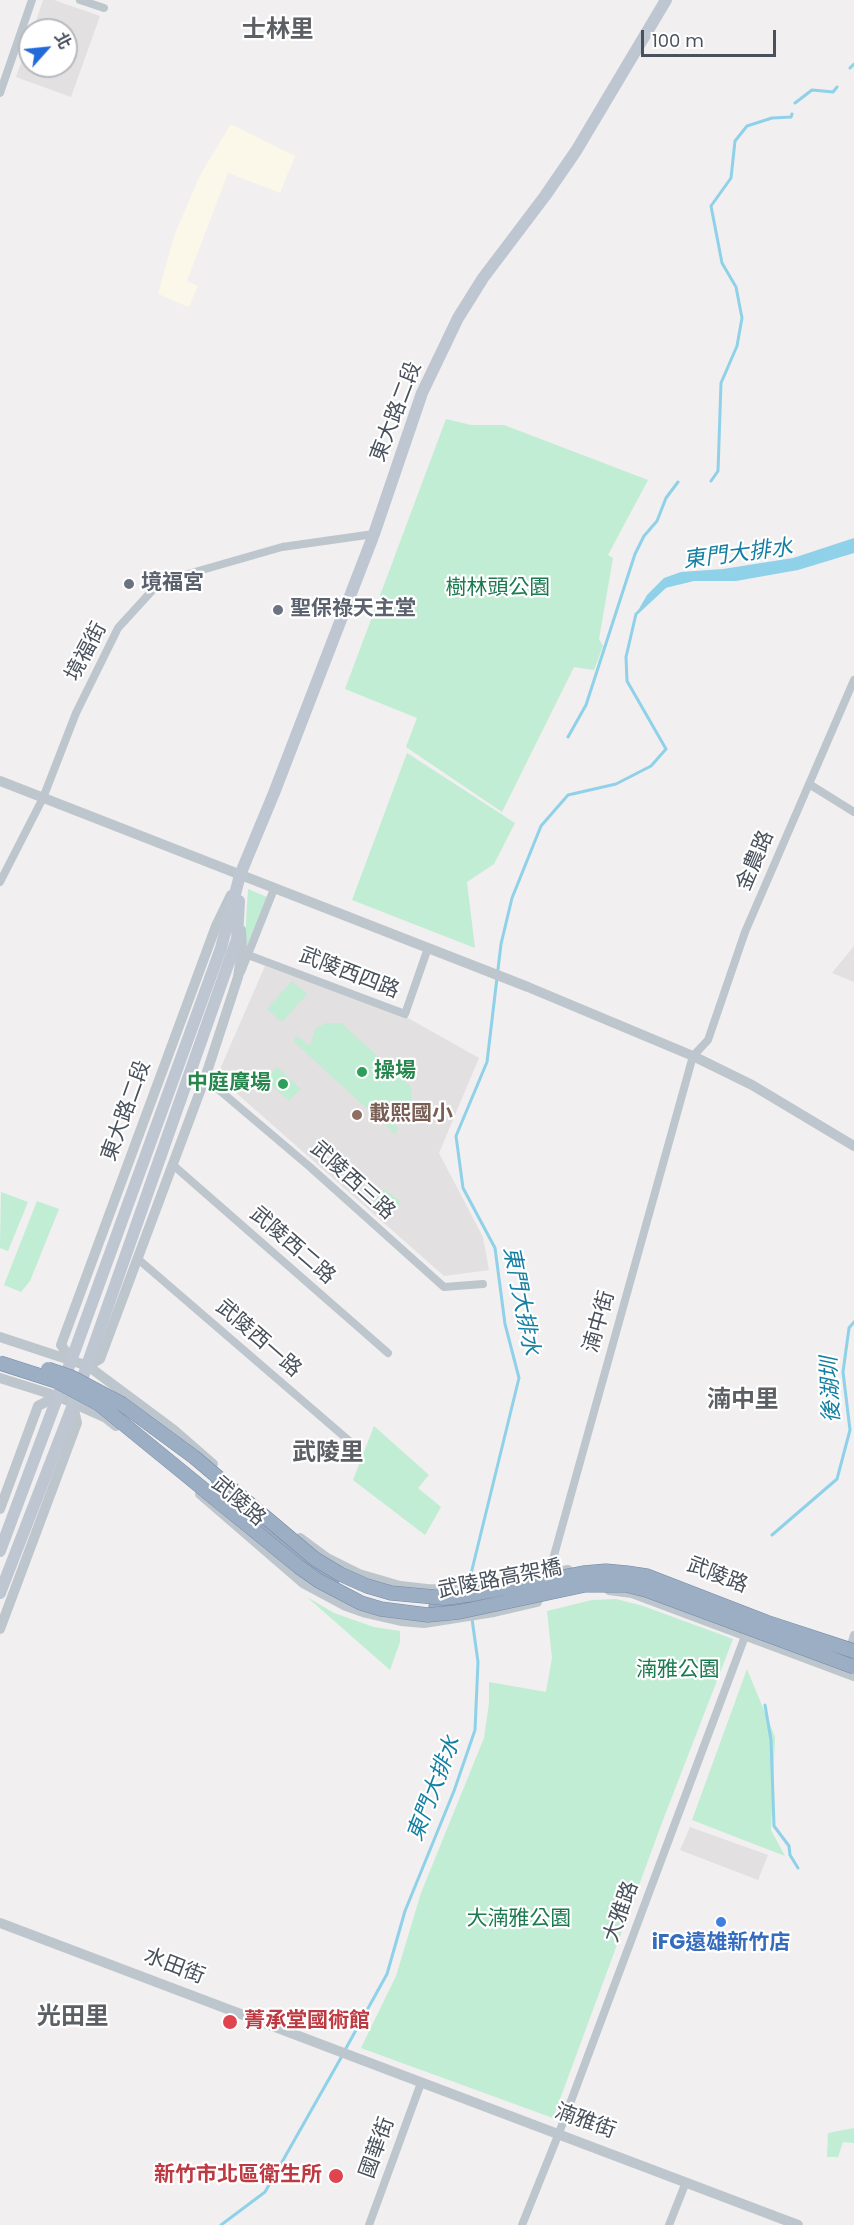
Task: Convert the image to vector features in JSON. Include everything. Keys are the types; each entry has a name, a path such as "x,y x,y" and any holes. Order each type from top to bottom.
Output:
{"highway":[{"name":"武陵路高架橋","path":"0,1354 71,1377 123,1404 194,1457 315,1559 367,1586 391,1593 445,1598 567,1582 627,1585 854,1667"},
{"name":"武陵路高架橋","path":"0,1363 56,1381 99,1404 124,1422 299,1567 327,1586 361,1603 381,1609 428,1615 471,1610 606,1571 647,1576 766,1622 853,1644"},
{"path":"205,1457 230,1498 307,1563 332,1580 374,1597 436,1606 454,1605 567,1582"},
{"path":"192,1487 230,1498"},
{"path":"778,1619 798,1638 854,1659"},
{"path":"769,1645 816,1646"}],"main road":[{"name":"東大路二段","path":"0,1551 72,1360 221,948 240,875 274,794 374,534 422,393 458,318 483,278 576,151 666,0"},
{"name":"東大路二段","path":"0,1593 73,1405 237,939 240,875"}],"street":[{"path":"0,93 32,0"},
{"path":"80,0 104,8"},
{"name":"境福街","path":"0,882 43,798 76,714 118,628 160,582 282,547 374,534"},
{"name":"金農路","path":"693,1056 708,1040 745,932 854,680"},
{"path":"0,781 516,982 693,1056 752,1085 854,1146"},
{"path":"809,784 854,812"},
{"name":"東大路二段","path":"87,1366 100,1359 206,1078 238,977 242,950 240,875"},
{"name":"東大路二段","path":"238,977 249,956 274,888"},
{"name":"武陵西四路","path":"249,956 405,1014 428,948"},
{"name":"湳中街","path":"550,1599 548,1573 693,1056"},
{"name":"武陵西三路","path":"206,1078 444,1287 483,1284"},
{"name":"武陵西二路","path":"173,1166 388,1353"},
{"name":"武陵西一路","path":"138,1259 354,1445"},
{"name":"武陵路","path":"0,1337 87,1366 174,1430 304,1542 327,1558 376,1580 400,1586 457,1590 603,1565 648,1571 756,1612 853,1644"},
{"name":"武陵路","path":"0,1378 57,1396 106,1418 192,1487 303,1583 366,1613 393,1620 461,1619 550,1599"},
{"name":"東大路二段","path":"0,1509 39,1406 57,1396"},
{"name":"東大路二段","path":"0,1629 77,1423 73,1405"},
{"path":"428,1621 459,1605 548,1587"},
{"path":"428,1621 433,1589"},
{"path":"550,1599 587,1591 607,1590 632,1593 854,1676"},
{"name":"大雅路","path":"522,2225 744,1636 756,1612"},
{"name":"水田街","path":"0,1923 357,2058"},
{"name":"湳雅街","path":"357,2058 798,2225"},
{"name":"國華街","path":"369,2225 421,2084"},
{"path":"669,2225 686,2182"}],"shaded area":[{"path":"43,0 54,0 100,16 78,77 78,18 37,18"},
{"path":"19,78 78,78 71,97"},
{"path":"231,124 295,156 280,193 228,173 187,281 198,286 189,307 158,294 174,236 200,175"},
{"path":"854,946 854,982 832,973"},
{"name":"載熙國小","path":"265,966 408,1018 479,1058 439,1153 483,1237 489,1270 444,1276 217,1076"},
{"path":"690,1827 768,1855 758,1880 680,1850"}],"green space":[{"name":"樹林頭公園","path":"446,419 471,425 504,425 648,480 608,555 613,558 599,639 603,646 594,670 574,667 502,812 406,747 417,718 345,689"},
{"path":"407,753 515,823 494,864 467,882 475,948 352,900"},
{"path":"248,889 267,897 244,954"},
{"path":"292,981 307,994 282,1022 267,1009"},
{"path":"326,1023 341,1023 411,1087 412,1102 407,1113 398,1119 389,1119 398,1128 395,1134 293,1041 297,1036 310,1046 315,1029"},
{"name":"中庭廣場","path":"277,1067 301,1089 289,1101 265,1079"},
{"path":"384,1189 401,1202 387,1220 370,1206"},
{"path":"1,1192 28,1202 8,1251 0,1248"},
{"path":"37,1201 59,1209 30,1281 21,1292 4,1285"},
{"path":"374,1426 429,1475 418,1488 441,1507 425,1535 353,1480"},
{"path":"307,1597 334,1613 374,1627 400,1631 400,1642 390,1670"},
{"name":"大湳雅公園","path":"616,1599 643,1606 733,1639 663,1820 553,2118 361,2048 396,1976 421,1893 484,1738 489,1703 489,1682 546,1692 552,1658 547,1611 592,1600"},
{"name":"湳雅公園","path":"747,1669 775,1737 771,1830 785,1856 692,1820"},
{"path":"854,2128 854,2143 843,2142 838,2157 827,2157 828,2133"}],"water":[{"path":"854,538 854,553 798,570 736,581 694,581 665,588 636,614 647,595 664,578 681,572 723,569 793,558"}],"waterway":[{"path":"850,68 854,64"},
{"path":"795,103 812,90 833,92 837,87"},
{"path":"711,481 718,471 721,383 737,346 742,318 736,287 722,263 711,206 731,178 735,141 747,126 772,118 791,117 792,114"},
{"path":"568,737 586,705 635,554 644,536 657,521 666,498 678,482"},
{"name":"東門大排水","path":"468,1586 519,1378 505,1324 495,1248 463,1188 456,1136 487,1062 501,944 512,898 541,826 568,795 616,784 651,766 666,749 627,681 626,657 636,614 666,586"},
{"name":"後湖圳","path":"772,1535 837,1479 850,1430 843,1372 849,1328 854,1322"},
{"name":"東門大排水","path":"345,2050 387,1974 405,1911 454,1791 475,1730 478,1662 472,1619"},
{"name":"後湖圳","path":"765,1705 771,1740 774,1826 789,1846 790,1855 798,1868"},
{"name":"東門大排水","path":"221,2225 265,2192 342,2056"}],"place":[{"name":"境福宮","path":"129,584"},
{"name":"聖保祿天主堂","path":"278,610"},
{"name":"操場","path":"362,1072"},
{"name":"中庭廣場","path":"283,1084"},
{"name":"載熙國小","path":"357,1115"},
{"name":"iFG遠雄新竹店","path":"721,1922"},
{"name":"菁承堂國術館","path":"230,2022"},
{"name":"新竹市北區衛生所","path":"336,2176"}],"district":[{"name":"士林里","path":"278,31"},
{"name":"湳中里","path":"743,1401"},
{"name":"武陵里","path":"328,1454"},
{"name":"光田里","path":"73,2018"}]}
